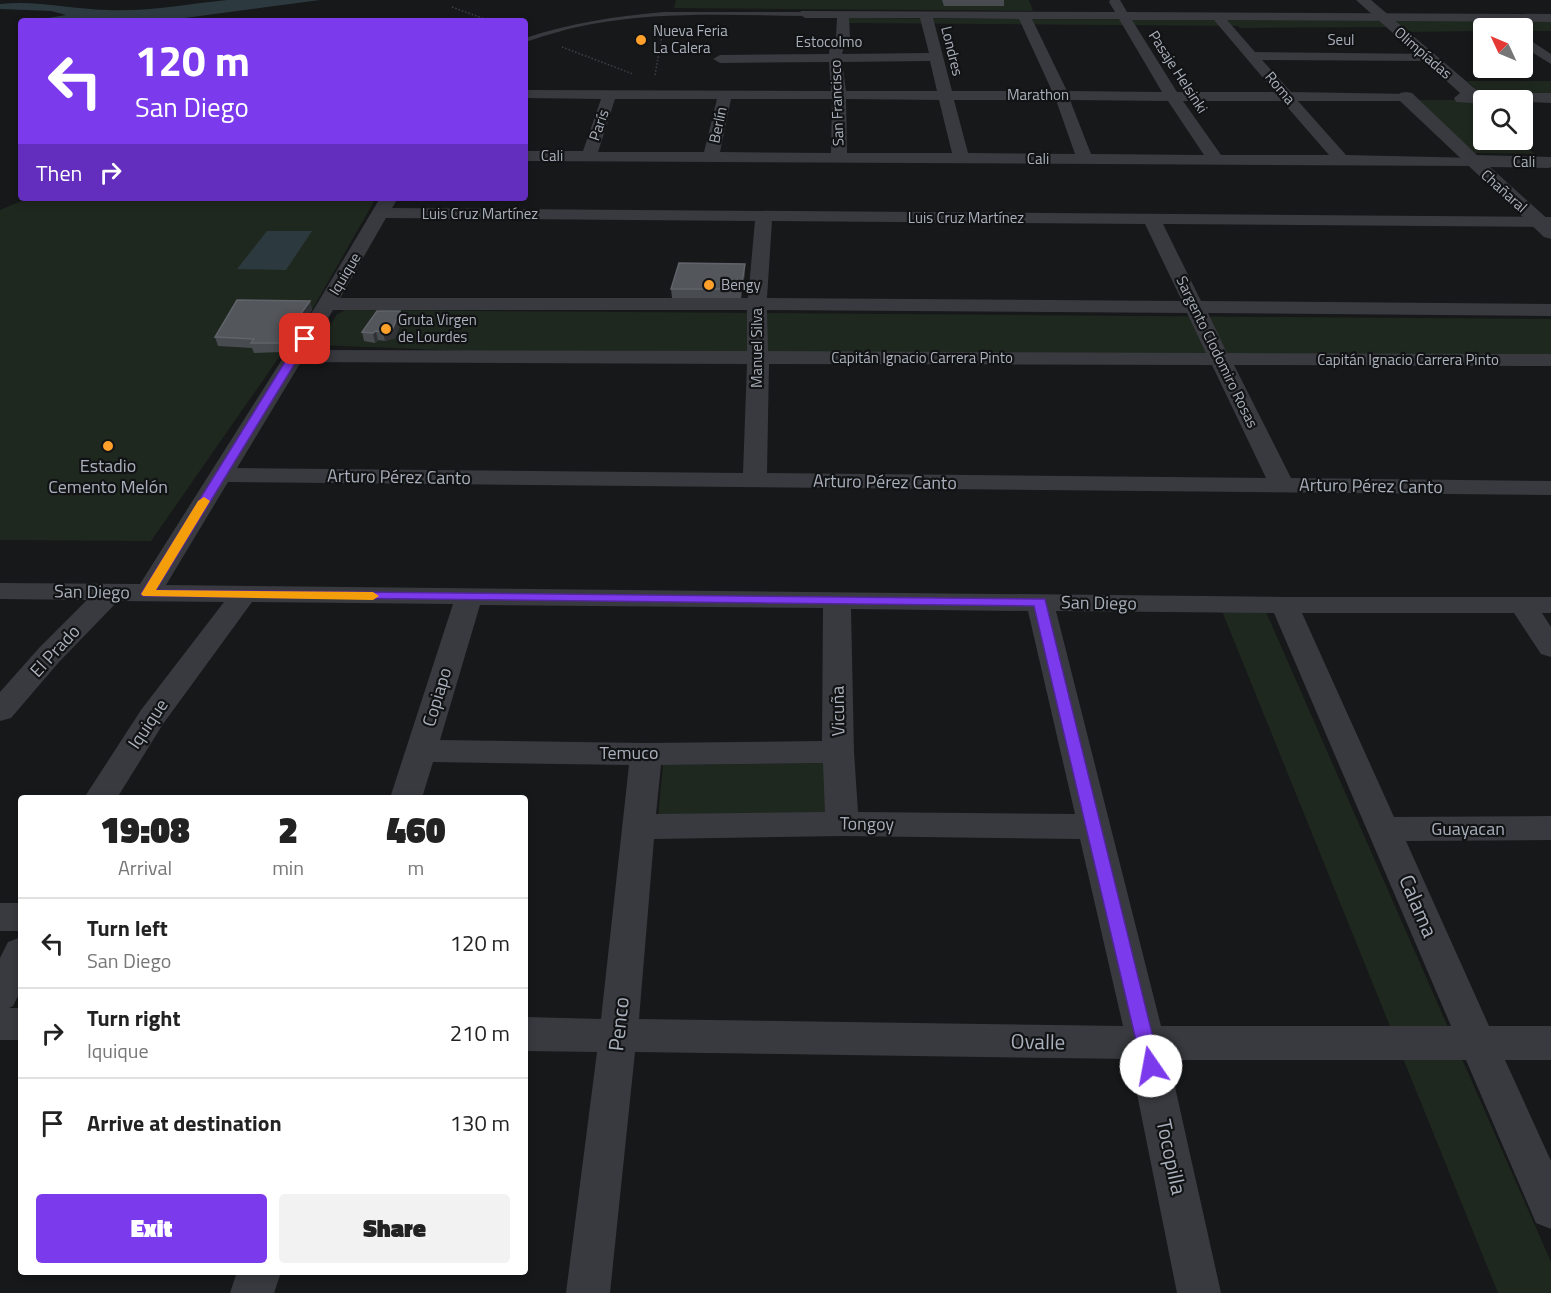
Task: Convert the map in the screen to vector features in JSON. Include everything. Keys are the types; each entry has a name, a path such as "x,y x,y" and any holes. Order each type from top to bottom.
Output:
{"street":[{"path":"1043,0 1051,15"},
{"name":"Pasaje Helsinki","path":"1114,0 1172,96 1216,160"},
{"name":"Olimpíadas","path":"1363,0 1473,97"},
{"path":"1461,6 1476,18"},
{"path":"1535,6 1551,17"},
{"path":"805,14 1122,16 1205,13 1476,18"},
{"name":"Roma","path":"1205,13 1254,56 1342,161"},
{"name":"San Francisco","path":"839,158 839,95 835,58 837,45 843,38 843,14"},
{"name":"Londres","path":"926,15 961,158"},
{"path":"1024,15 1061,95 1085,159"},
{"path":"1492,18 1551,17"},
{"path":"1533,47 1551,60"},
{"name":"Seul","path":"1254,56 1427,57"},
{"name":"Estocolmo","path":"720,59 938,57"},
{"name":"Marathon","path":"528,94 610,93 653,88 725,94 1435,98 1473,101"},
{"name":"París","path":"589,156 610,93"},
{"name":"Berlín","path":"711,157 725,94"},
{"name":"Chañaral","path":"1406,98 1472,162 1547,226"},
{"name":"Marathon","path":"1533,99 1551,98"},
{"path":"1533,149 1550,162"},
{"name":"Cali","path":"528,156 1550,162"},
{"name":"Luis Cruz Martínez","path":"385,206 764,216 1151,219 1547,226"},
{"name":"Iquique","path":"147,594 327,304 385,206"},
{"name":"Manuel Silva","path":"755,480 757,304 764,216"},
{"name":"Sargento Clodomiro Rosas","path":"1151,219 1282,485"},
{"path":"327,304 757,304 1551,310"},
{"name":"Capitán Ignacio Carrera Pinto","path":"293,356 1551,360"},
{"name":"Arturo Pérez Canto","path":"219,476 1551,488"},
{"name":"San Diego","path":"0,591 243,596 837,599 1284,605 1551,605"},
{"name":"El Prado","path":"0,711 49,655 111,592"},
{"name":"Iquique","path":"102,795 152,717 243,596"},
{"name":"Copiapo","path":"407,795 469,597"},
{"name":"Vicuña","path":"837,599 838,752 842,824"},
{"name":"Tocopilla","path":"1040,602 1146,1043 1199,1293"},
{"path":"1521,604 1551,648"},
{"name":"Calama","path":"1284,605 1551,1208"},
{"name":"Temuco","path":"420,751 646,754 838,752"},
{"name":"Penco","path":"588,1293 618,1036 646,754"},
{"name":"Tongoy","path":"640,826 842,824 1095,827"},
{"name":"Guayacan","path":"1385,829 1551,828"},
{"path":"0,917 18,917"},
{"path":"0,995 18,958"},
{"path":"0,1024 18,1024"},
{"name":"Ovalle","path":"528,1034 1146,1043 1551,1043"},
{"path":"252,1293 258,1275"}],"lane":[{"path":"528,39 596,22 654,16 805,14"}],"path":[{"path":"452,7 482,18"},
{"path":"532,37 653,88 663,33 654,16"}],"shaded area":[{"path":"227,0 320,0 185,18 48,18 66,15 51,11 0,9 0,4 26,3 122,10"},
{"path":"676,0 1029,0 1033,11 674,8"},
{"path":"848,18 1473,21 1473,31 1402,32 1399,27 1240,28 1238,26 847,23"},
{"path":"1533,21 1551,21 1551,31 1533,31"},
{"path":"1467,81 1551,81 1551,94 1533,94 1533,90 1477,90"},
{"path":"1418,100 1471,100 1473,102 1473,150 1530,150 1535,154 1472,153"},
{"name":"Estadio Cemento Melón","path":"21,201 374,201 312,310 151,541 0,540 0,210"},
{"path":"267,231 312,231 286,270 237,269"},
{"path":"346,310 1551,319 1551,357 466,351 319,345 337,314"},
{"path":"1222,611 1266,612 1551,1262 1551,1293 1498,1293"},
{"path":"828,763 829,815 658,817 663,765"}],"building":[{"name":"Bengy","path":"679,263 745,264 741,289 671,289"},
{"path":"237,300 310,301 280,343 251,343 254,339 215,337"},
{"path":"377,311 400,311 393,328 383,332 362,332"}],"slow traffic":[{"path":"204,501 147,594 373,596"}],"place":[{"name":"Nueva Feria La Calera","path":"641,40"},
{"name":"Bengy","path":"709,285"},
{"name":"Gruta Virgen de Lourdes","path":"386,329"},
{"name":"Estadio Cemento Melón","path":"108,446"}],"route":[{"path":"305,339 147,594 1040,602 1151,1066"}]}
